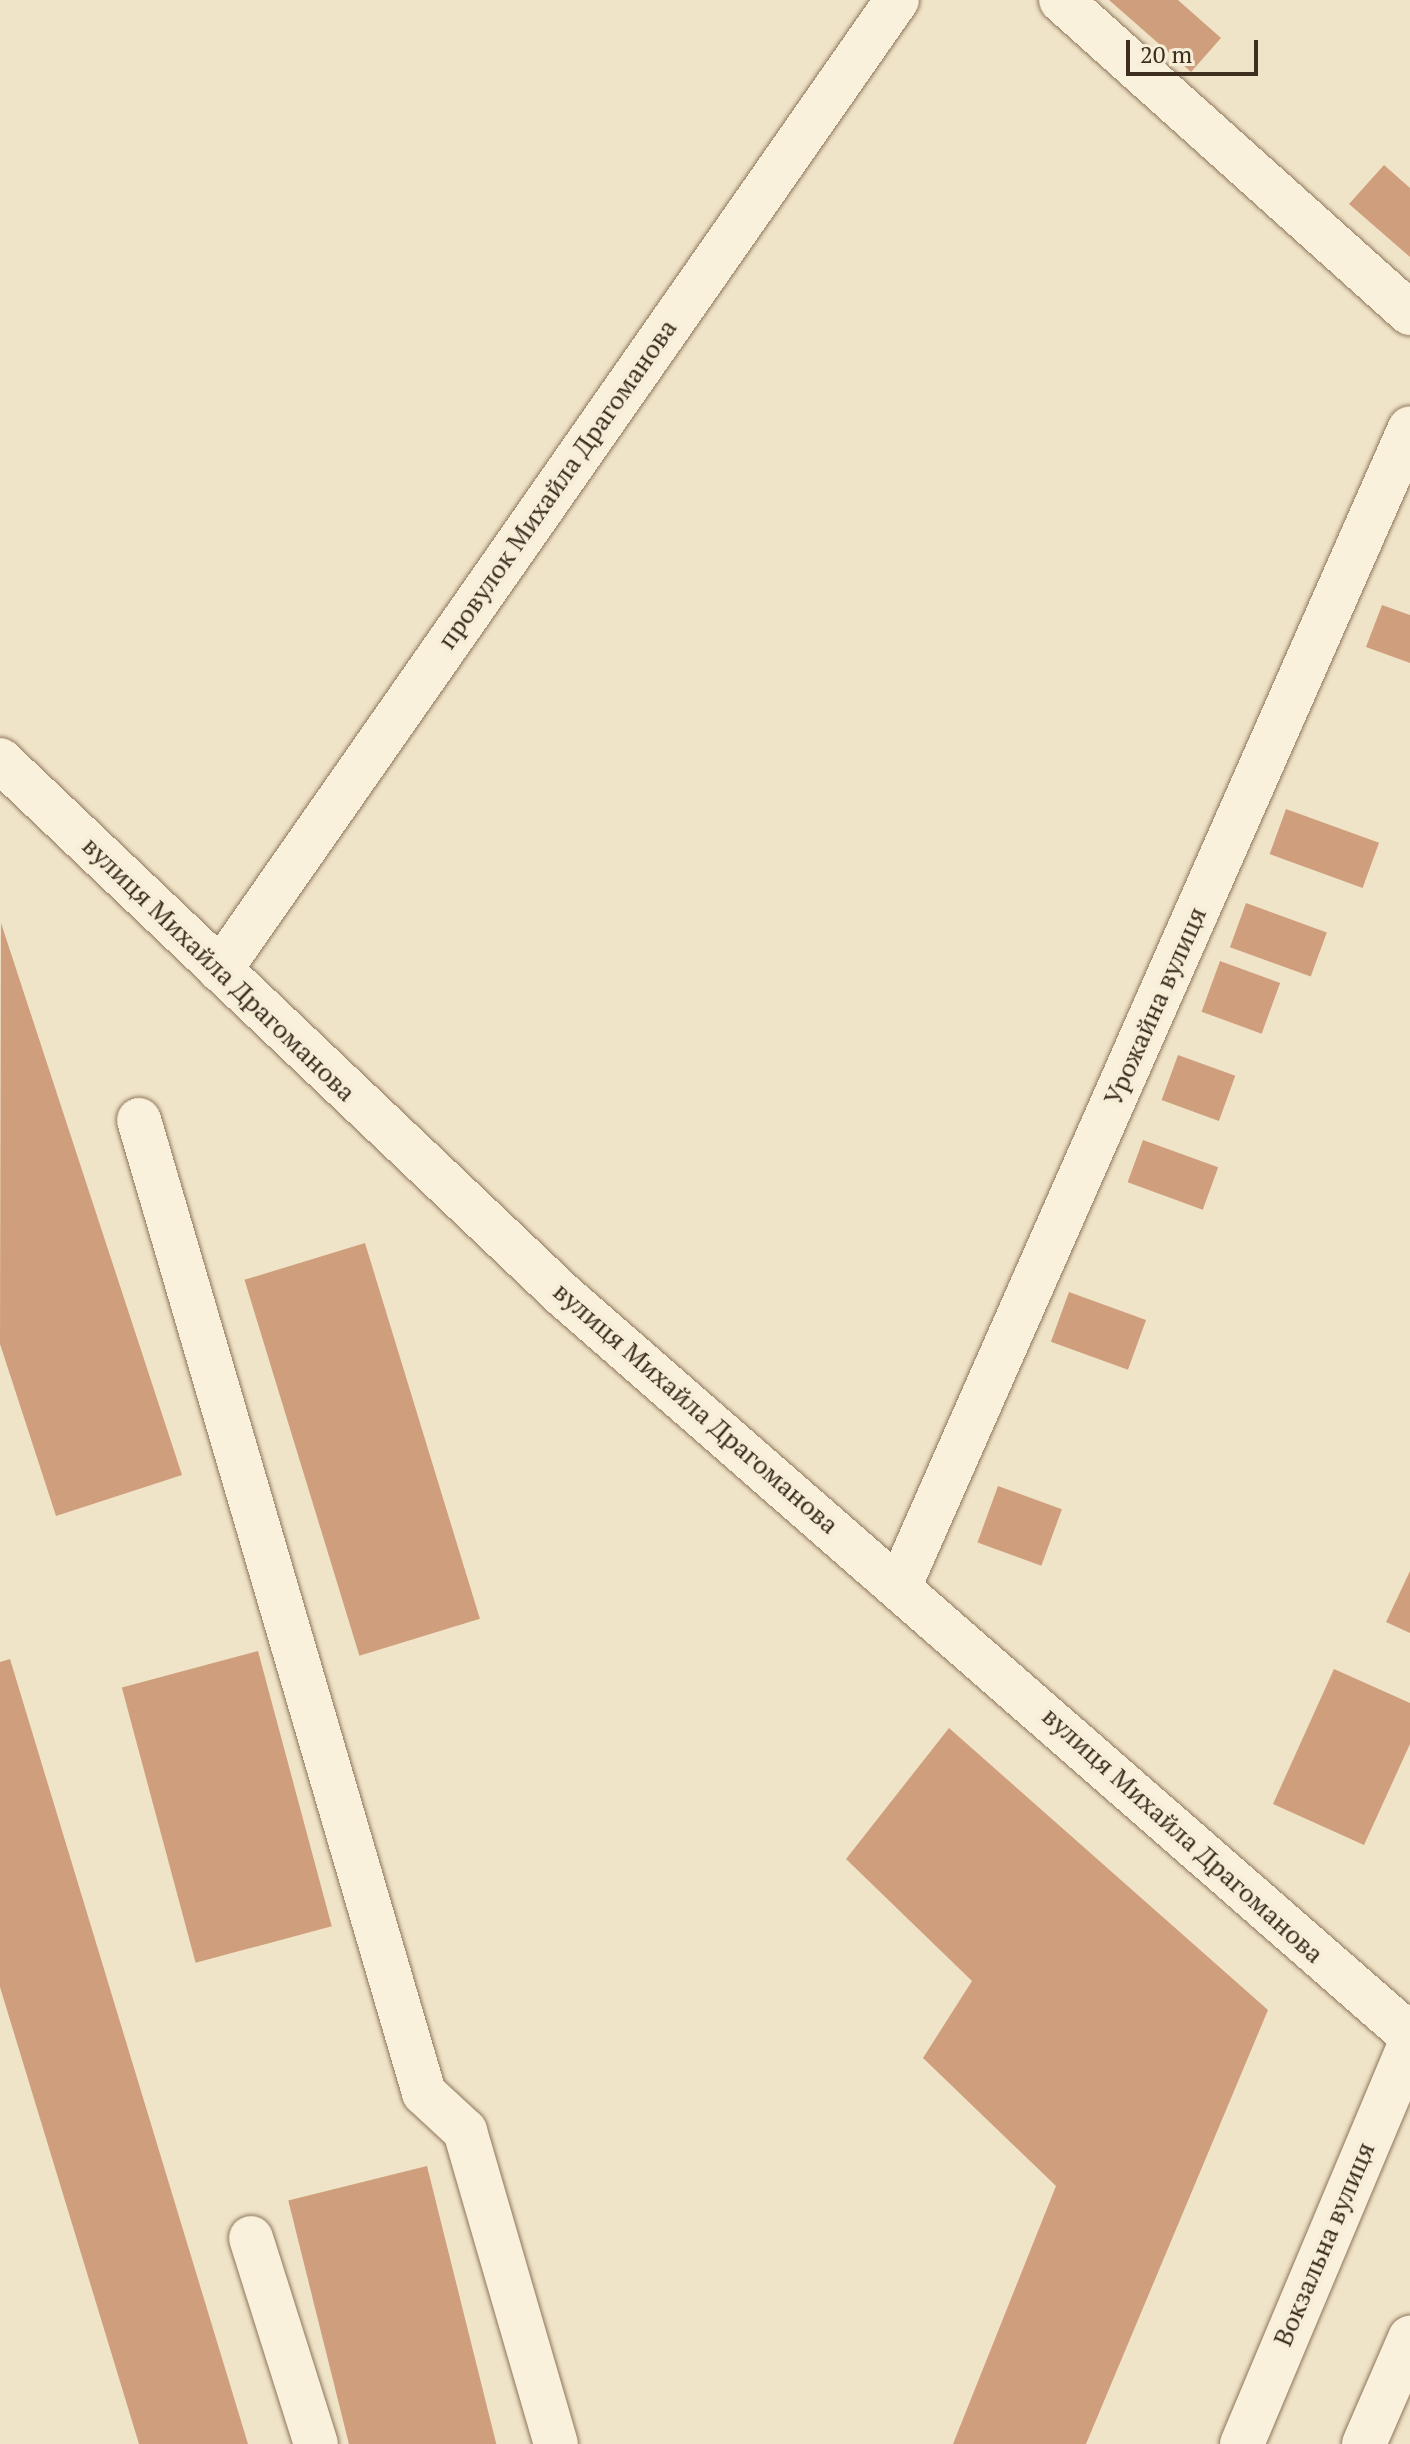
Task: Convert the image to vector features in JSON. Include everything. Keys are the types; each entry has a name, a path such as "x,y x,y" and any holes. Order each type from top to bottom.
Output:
{"street":[{"name":"провулок Михайла Драгоманова","path":"220,970 897,0"},
{"path":"1061,0 1410,313"},
{"name":"Урожайна вулиця","path":"900,1585 1410,428"},
{"name":"вулиця Михайла Драгоманова","path":"0,760 563,1295 900,1585 1410,2035"},
{"path":"139,1120 424,2093 465,2131 556,2444"},
{"name":"Вокзальна вулиця","path":"1242,2444 1410,2045"},
{"path":"251,2238 316,2444"},
{"path":"1364,2444 1410,2338"}],"building":[{"path":"1109,0 1178,0 1221,38 1191,72"},
{"path":"1384,165 1410,188 1410,257 1349,204"},
{"path":"1382,605 1410,615 1410,663 1366,647"},
{"path":"1286,809 1379,843 1363,888 1270,854"},
{"path":"1246,903 1327,932 1311,977 1230,947"},
{"path":"1,923 182,1475 56,1516 0,1344"},
{"path":"1220,961 1280,983 1262,1034 1202,1012"},
{"path":"1178,1055 1235,1076 1219,1121 1162,1100"},
{"path":"1143,1140 1218,1167 1203,1210 1128,1182"},
{"path":"365,1243 480,1619 359,1656 245,1280"},
{"path":"1069,1292 1146,1320 1128,1370 1051,1342"},
{"path":"998,1486 1062,1509 1041,1566 977,1542"},
{"path":"1410,1571 1410,1633 1386,1622"},
{"path":"258,1651 332,1926 196,1963 122,1687"},
{"path":"10,1659 248,2444 139,2444 0,1987 0,1662"},
{"path":"1334,1669 1410,1703 1410,1744 1364,1845 1273,1804"},
{"path":"949,1728 1268,2010 1086,2444 953,2444 1056,2186 923,2058 972,1981 846,1859"},
{"path":"427,2166 496,2444 349,2444 288,2201"}]}
